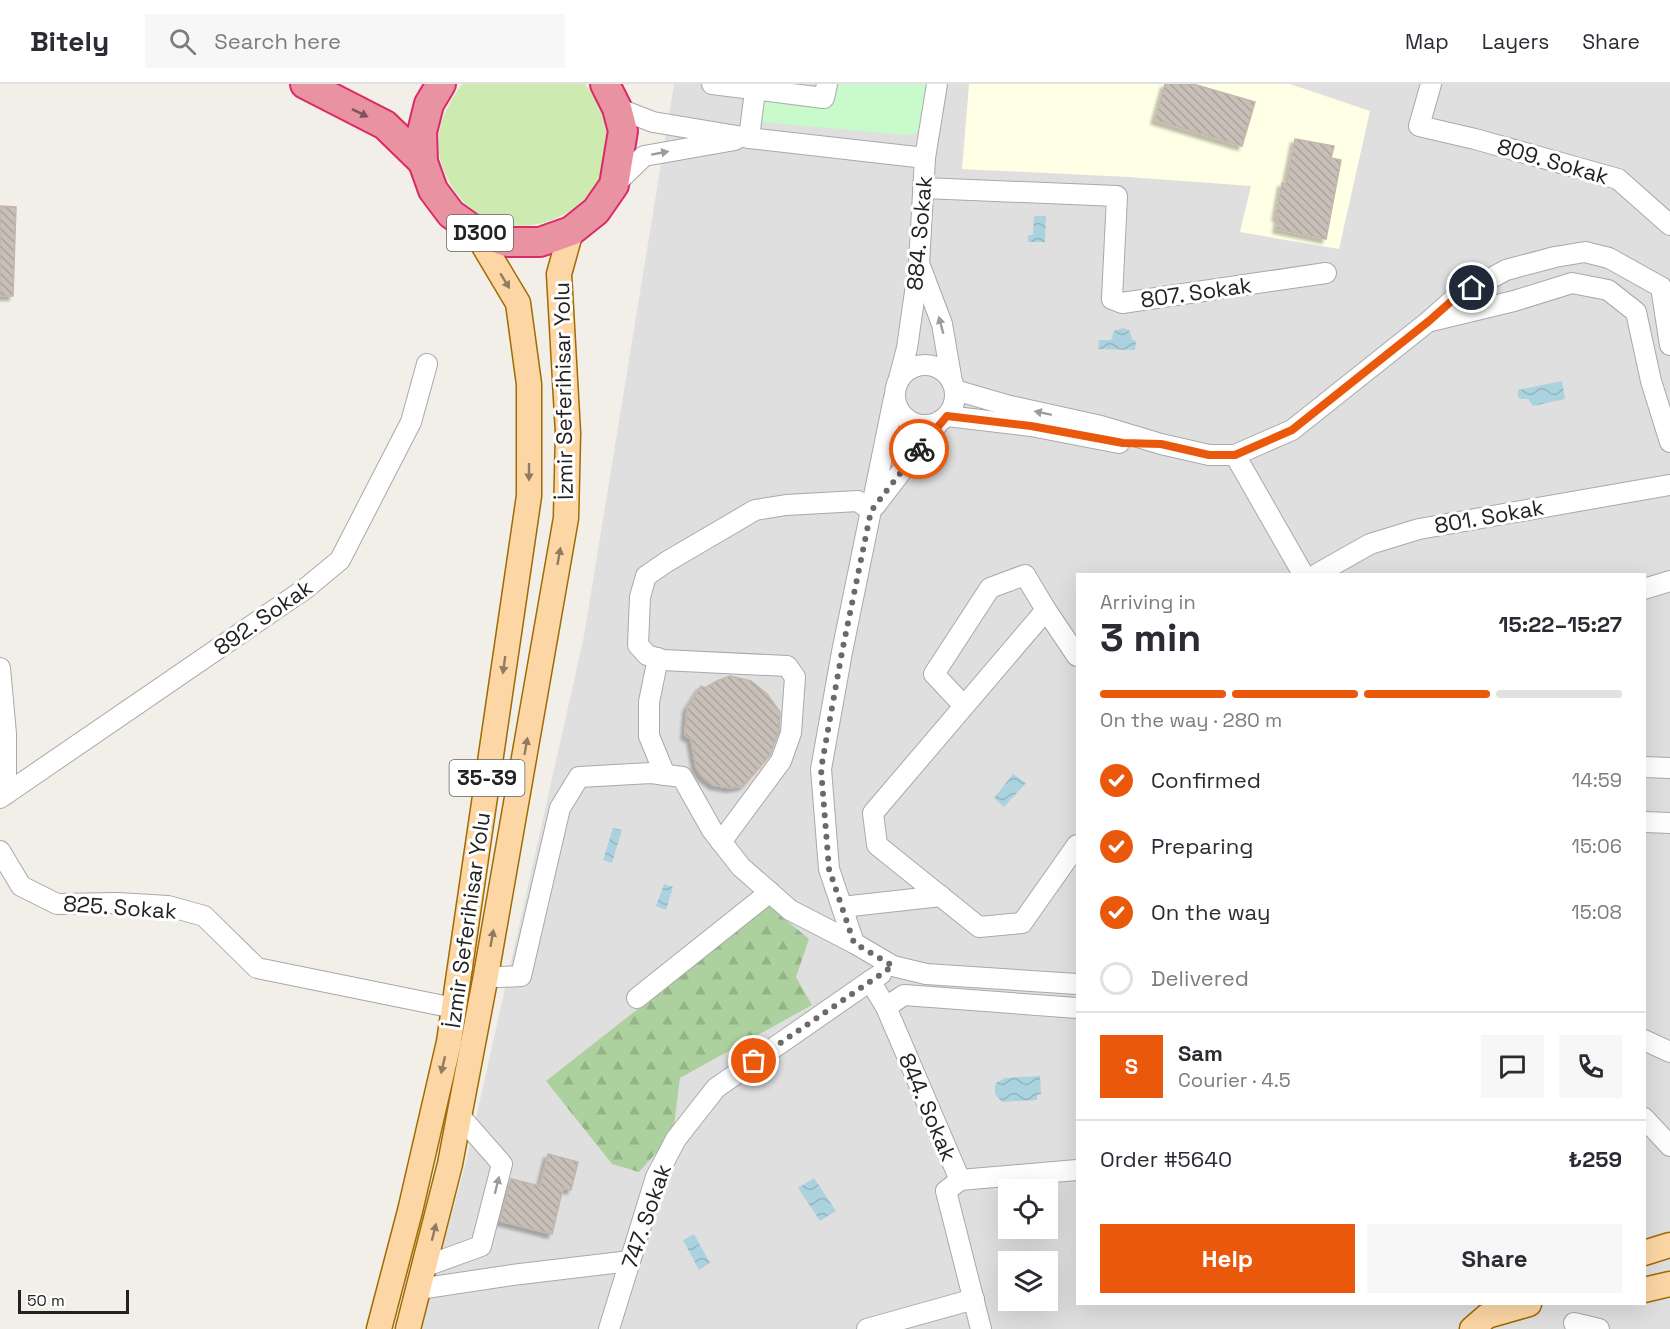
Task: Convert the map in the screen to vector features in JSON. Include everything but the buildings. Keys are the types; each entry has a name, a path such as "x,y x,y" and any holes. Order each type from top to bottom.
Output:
{"highway":[{"path":"305,84 385,125 423,162"},
{"path":"423,162 422,132 429,104 441,84"},
{"name":"D300","path":"423,162 433,190 451,214 475,231 507,242 540,242 571,231 596,211 614,185 623,131 611,96"}],"main road":[{"name":"İzmir Seferihisar Yolu","path":"378,1329 413,1199 449,1042 529,496 529,384 518,303 475,231"},
{"name":"İzmir Seferihisar Yolu","path":"408,1329 426,1266 450,1164 486,975 566,518 567,433 559,274 571,231"},
{"path":"1646,1252 1670,1245"},
{"path":"1646,1290 1670,1284"},
{"path":"1472,1329 1487,1316 1526,1305"}],"street":[{"path":"712,84 755,91 826,91"},
{"name":"884. Sokak","path":"854,943 829,869 821,769 842,652 896,390 907,348 919,264 925,158 937,84"},
{"name":"809. Sokak","path":"1431,84 1419,126 1475,139 1618,179 1670,225"},
{"path":"749,138 755,91"},
{"path":"611,96 653,122 749,138 925,158"},
{"path":"614,185 644,156 749,138"},
{"name":"807. Sokak","path":"924,188 1117,196 1112,299 1122,303 1326,273"},
{"path":"1161,444 1123,443 1031,426 944,418 931,425 921,425 911,422 897,408 896,390 911,369 929,366 939,369 953,386 1010,406 1101,426 1161,444 1209,455 1235,455 1292,430 1456,297 1506,270 1555,256 1585,252 1609,258 1666,286 1670,345"},
{"path":"721,842 781,761 791,733 795,677 787,666 658,658 646,655 638,645 640,597 646,576 755,510 786,505 858,501 871,511 944,418 955,399 942,324 919,264"},
{"path":"1429,321 1514,301 1572,283 1608,290 1636,312 1651,381 1670,442"},
{"name":"892. Sokak","path":"3,796 305,589 340,560 411,422 427,364"},
{"path":"1235,455 1303,573"},
{"name":"801. Sokak","path":"1319,573 1370,544 1419,529 1670,484"},
{"path":"964,706 934,674 990,588 1025,575 1076,654"},
{"path":"1646,588 1670,581"},
{"path":"1046,609 873,813 877,844 979,927 1022,923 1076,846"},
{"path":"658,658 649,702 649,736 674,776 741,867 790,910 893,966 926,974 1076,984"},
{"path":"0,668 6,734 3,796"},
{"path":"1646,767 1670,768"},
{"path":"486,975 521,976 560,808 579,777 651,773 674,776"},
{"path":"1646,822 1670,823"},
{"name":"825. Sokak","path":"0,851 21,886 57,904 117,903 168,906 204,916 257,968 454,1008"},
{"path":"637,998 770,892"},
{"path":"842,907 941,896"},
{"path":"870,981 893,966"},
{"name":"844. Sokak","path":"870,981 886,1007 960,1180 946,1191 981,1329"},
{"name":"747. Sokak","path":"609,1329 656,1177 676,1140 716,1088 870,981"},
{"path":"886,1007 904,995 1076,1008"},
{"path":"1646,1041 1670,1052"},
{"path":"426,1266 481,1246 502,1164 459,1115"},
{"path":"1646,1120 1670,1146"},
{"path":"960,1180 1076,1170"},
{"path":"419,1289 630,1261"},
{"path":"867,1329 974,1299"},
{"path":"1574,1323 1599,1329"}],"shaded area":[{"path":"674,84 1670,84 1670,1329 420,1329 467,1158 584,636"},
{"path":"969,84 1290,84 1370,111 1339,249 1240,232 1251,186 1129,177 962,169"}],"green space":[{"path":"462,84 585,84 600,107 608,143 601,175 583,201 557,218 526,226 495,222 467,205 445,173 439,149 440,126"},
{"path":"827,84 927,84 924,126 914,134 906,135 751,121 755,96 817,105"},
{"path":"769,906 809,939 796,977 812,1005 680,1078 673,1134 639,1172 612,1164 546,1081"}],"water":[{"path":"1034,216 1046,216 1045,242 1028,242 1028,235 1033,235"},
{"path":"1123,328 1130,331 1132,339 1136,341 1135,350 1098,349 1099,340 1111,340 1114,331"},
{"path":"1562,381 1565,399 1533,406 1528,399 1520,399 1518,396 1518,390"},
{"path":"1013,774 1026,783 1004,807 994,798"},
{"path":"613,828 622,830 612,863 603,860"},
{"path":"664,884 673,887 666,910 656,906"},
{"path":"1040,1076 1041,1094 1037,1095 1037,1100 1002,1102 995,1094 996,1083 1005,1078"},
{"path":"814,1178 836,1211 820,1221 798,1188"},
{"path":"694,1234 710,1263 699,1270 683,1240"}],"way so far":[{"path":"754,1061 893,966 854,943 829,869 821,769 871,511 919,449"}],"route":[{"path":"919,449 940,421 947,416 1031,426 1123,443 1161,444 1209,455 1235,455 1292,430 1456,297 1472,288"}]}
